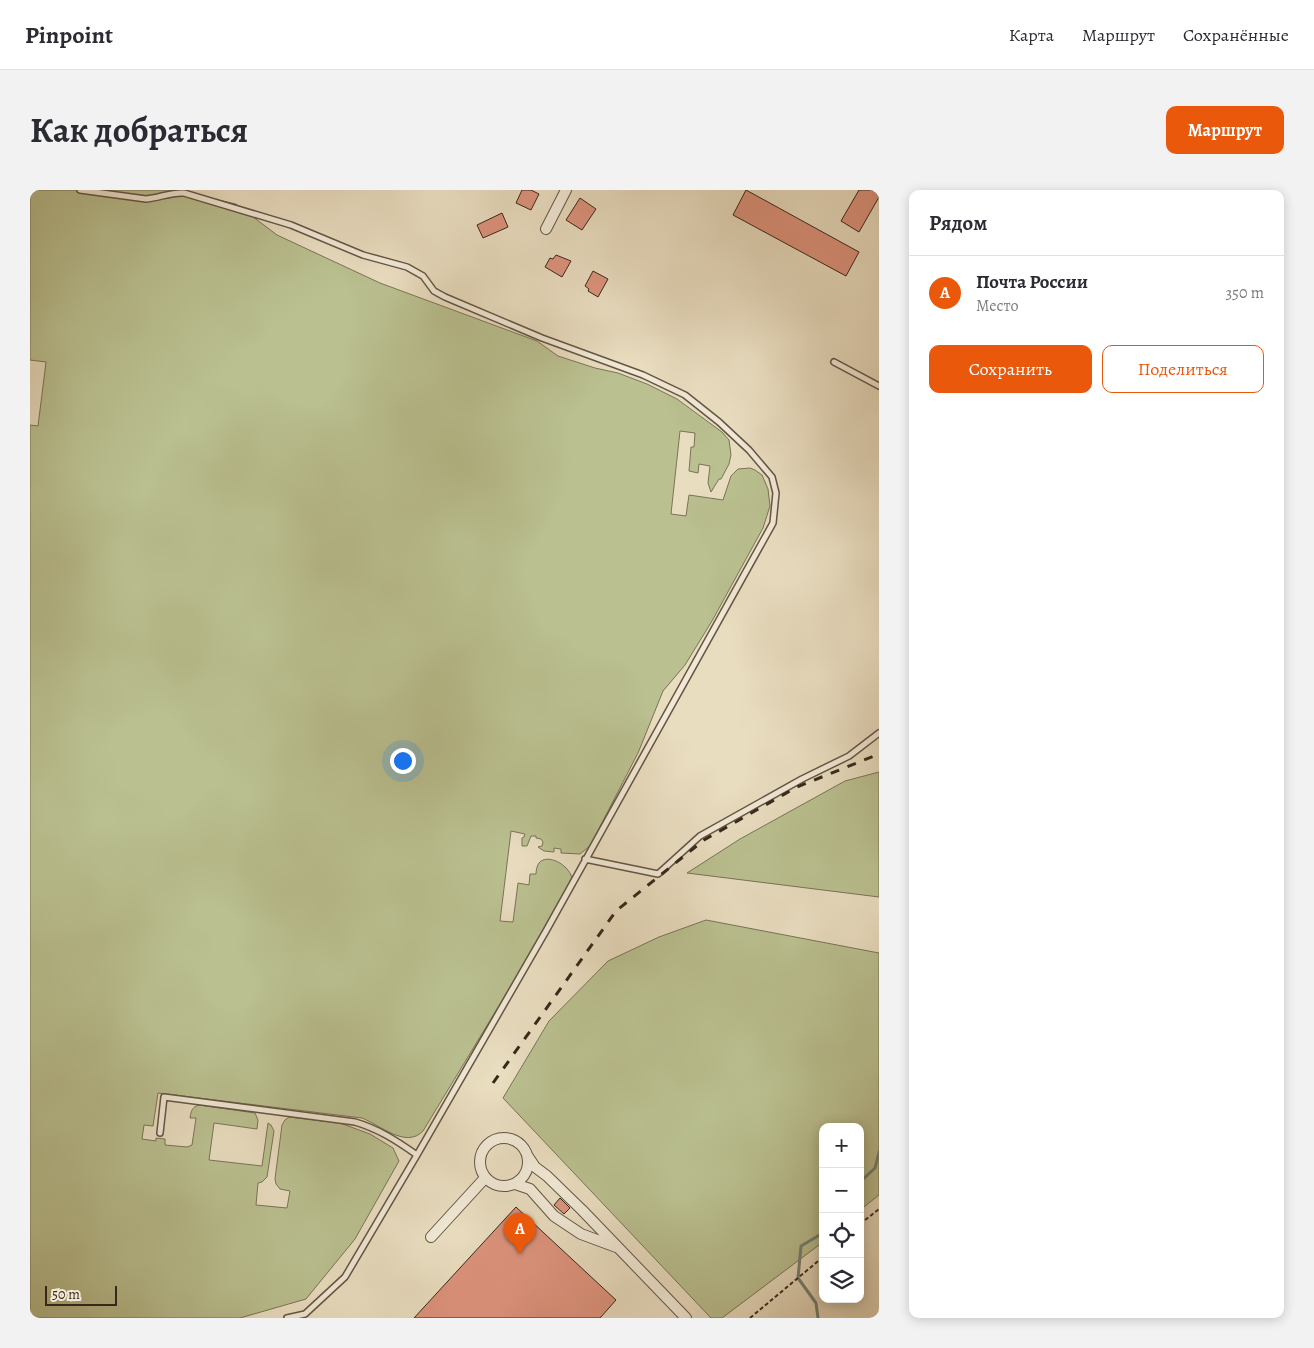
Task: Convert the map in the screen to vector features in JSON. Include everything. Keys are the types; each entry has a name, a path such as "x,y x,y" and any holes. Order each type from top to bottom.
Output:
{"street":[{"path":"546,229 566,190"},
{"path":"527,1155 528,1164 526,1172 522,1179 515,1184 499,1186 485,1178 480,1163 480,1156 489,1143 495,1139 503,1138 518,1142 524,1148 535,1167 554,1183 621,1249 686,1318"},
{"path":"431,1237 485,1178"},
{"path":"515,1184 530,1189 554,1216 581,1234 621,1249"}],"lane":[{"path":"80,190 146,199 175,192 184,193 290,225 363,255 407,267 423,276 434,291 445,297 542,338 643,375 684,395 719,422 749,450 772,477 776,493 773,523 541,939 345,1277 305,1314 287,1318"},
{"path":"834,362 879,386"},
{"path":"585,859 658,874 700,836 802,779 849,756 879,733"},
{"path":"160,1133 164,1097 355,1122 371,1126 417,1155"}],"path":[{"path":"864,1221 879,1209"},
{"path":"750,1318 822,1258"}],"green space":[{"path":"30,190 174,190 236,204 277,235 380,283 537,341 558,356 618,373 647,384 677,399 722,432 729,440 731,455 729,464 721,479 719,479 711,492 708,483 710,466 699,464 698,473 689,471 691,447 694,447 695,433 680,431 671,514 686,516 689,495 723,500 731,476 738,469 750,468 755,470 762,475 768,489 770,506 763,528 712,621 685,665 663,691 638,753 590,846 580,854 561,853 561,849 554,848 554,852 544,851 538,847 542,846 543,842 541,839 531,836 527,846 522,846 522,838 525,834 511,831 500,921 513,922 518,883 529,885 530,874 536,874 538,864 543,860 548,859 559,862 568,870 572,883 423,1131 409,1138 401,1137 362,1118 158,1093 153,1126 144,1125 142,1139 156,1141 156,1138 165,1139 165,1145 187,1147 192,1145 196,1118 190,1118 190,1116 193,1108 199,1105 255,1113 258,1120 257,1129 214,1123 209,1160 262,1166 268,1123 271,1125 274,1131 267,1177 258,1183 256,1205 287,1208 290,1191 280,1189 275,1179 282,1125 289,1117 340,1123 370,1134 393,1148 399,1161 355,1239 306,1299 240,1318 30,1318 30,425 38,426 46,362 30,360"},
{"path":"879,772 879,897 687,873 740,839 845,781"},
{"path":"706,920 879,953 879,1195 864,1207 864,1123 819,1123 819,1245 722,1318 711,1318 503,1098 549,1021 608,961 659,937"}],"building":[{"path":"522,190 531,190 539,194 531,210 516,203"},
{"path":"746,190 859,252 846,276 733,215"},
{"path":"859,190 879,190 879,197 859,232 841,221"},
{"path":"580,198 596,209 582,230 566,220"},
{"path":"502,213 508,227 483,238 477,225"},
{"path":"556,255 571,261 562,277 545,267 550,258 553,259"},
{"path":"593,271 608,279 598,297 588,291 589,289 585,286"},
{"path":"560,1198 570,1208 564,1214 554,1205"},
{"path":"516,1207 616,1300 600,1318 414,1318"}],"waterway":[{"path":"864,1178 875,1168 879,1152"},
{"path":"818,1318 816,1303 798,1278 801,1246 819,1235"}],"railway":[{"path":"493,1083 616,911 704,840 797,787 879,754"}],"place":[{"name":"Почта России","path":"520,1254"}]}
